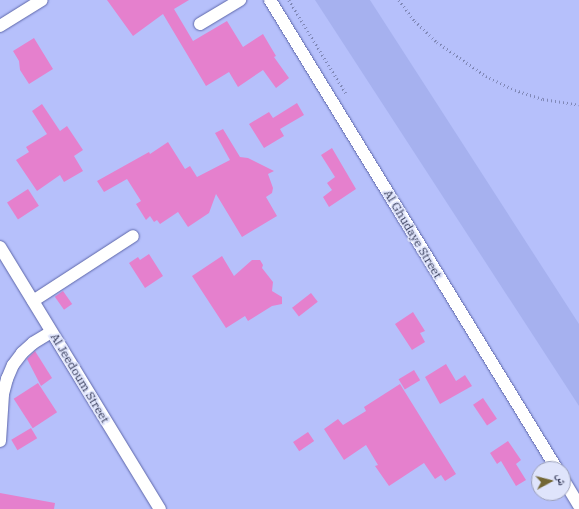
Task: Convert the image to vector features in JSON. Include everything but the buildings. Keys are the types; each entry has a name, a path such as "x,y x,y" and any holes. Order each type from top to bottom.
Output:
{"street":[{"path":"0,26 42,0"},
{"path":"200,24 240,0"},
{"name":"Al Ghudaye Street","path":"270,0 552,461"},
{"path":"34,301 133,236"},
{"name":"Al Jeedoum Street","path":"0,247 160,509"},
{"path":"0,441 4,394 10,372 22,353 51,332"},
{"path":"571,493 579,506"}],"path":[{"path":"289,0 347,95"},
{"path":"399,0 415,21 437,42 486,76 515,90 543,99 579,105"}],"shaded area":[{"path":"315,0 370,0 579,324 579,406"}]}
